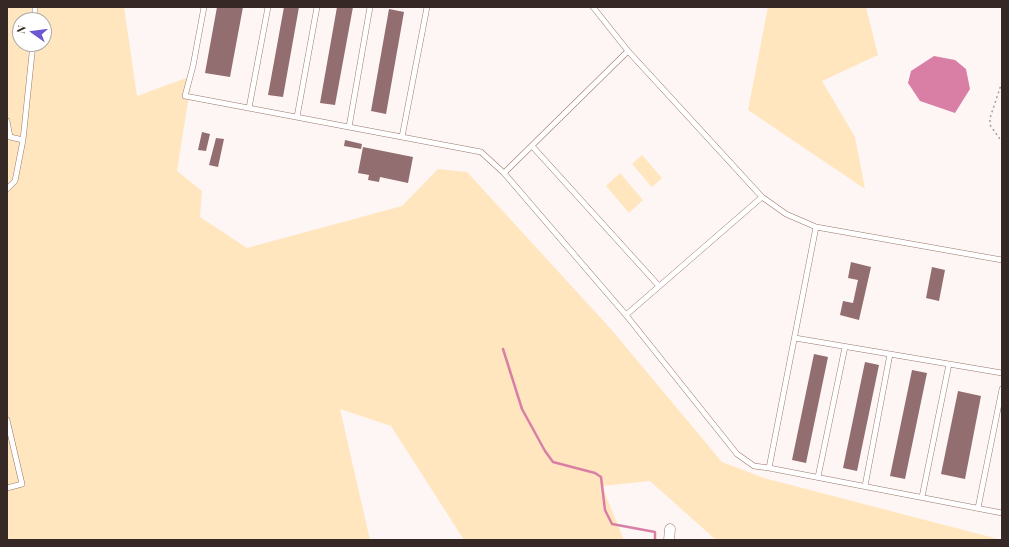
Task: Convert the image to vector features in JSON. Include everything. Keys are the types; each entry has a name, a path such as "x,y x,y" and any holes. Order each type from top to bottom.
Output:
{"street":[{"path":"669,540 670,529"}],"lane":[{"path":"204,7 193,66 184,96 481,152 504,173 626,315 737,454 754,466 1002,513"},
{"path":"249,108 268,7"},
{"path":"297,117 317,7"},
{"path":"349,127 370,7"},
{"path":"402,137 426,7"},
{"path":"593,7 628,51 762,197 786,214 816,227 1002,260"},
{"path":"504,173 628,51"},
{"path":"7,189 14,181 23,140 32,52"},
{"path":"7,121 10,137 23,140"},
{"path":"532,146 659,286"},
{"path":"626,315 762,197"},
{"path":"770,468 816,227"},
{"path":"795,338 1002,373"},
{"path":"818,477 845,347"},
{"path":"865,486 890,354"},
{"path":"922,497 949,364"},
{"path":"978,508 1002,389"},
{"path":"7,420 22,484 7,488"}],"path":[{"path":"1002,82 990,118 990,125 1002,142"}],"shaded area":[{"path":"7,7 124,7 137,96 192,76 177,171 202,191 200,217 247,248 402,206 438,169 467,172 610,328 722,462 764,478 1002,540 716,540 650,481 602,486 624,540 464,540 391,426 340,409 370,540 7,540"},
{"path":"768,7 866,7 878,55 822,81 855,137 865,189 748,110"},
{"path":"934,56 955,60 966,69 970,89 955,113 920,101 908,83 911,71"},
{"path":"642,155 662,178 652,187 632,164"},
{"path":"620,173 643,200 629,213 606,186"}],"building":[{"path":"217,7 243,7 230,77 205,73"},
{"path":"284,7 299,7 283,97 268,95"},
{"path":"337,7 353,7 335,105 320,103"},
{"path":"389,9 404,12 386,114 371,111"},
{"path":"202,132 210,134 206,151 198,150"},
{"path":"216,138 224,139 218,167 209,165"},
{"path":"345,140 362,144 361,149 344,146"},
{"path":"363,147 413,157 408,183 380,177 379,182 368,180 369,175 358,173"},
{"path":"851,262 871,267 859,320 840,315 843,301 853,303 858,280 848,278"},
{"path":"932,267 945,270 939,301 926,298"},
{"path":"814,354 828,357 806,463 792,460"},
{"path":"865,362 879,365 857,471 843,468"},
{"path":"912,370 927,373 905,479 890,476"},
{"path":"958,391 981,396 965,479 941,474"}],"waterway":[{"path":"503,349 522,409 545,451 553,462 595,473 601,477 605,510 612,524 655,532 655,540"}]}
